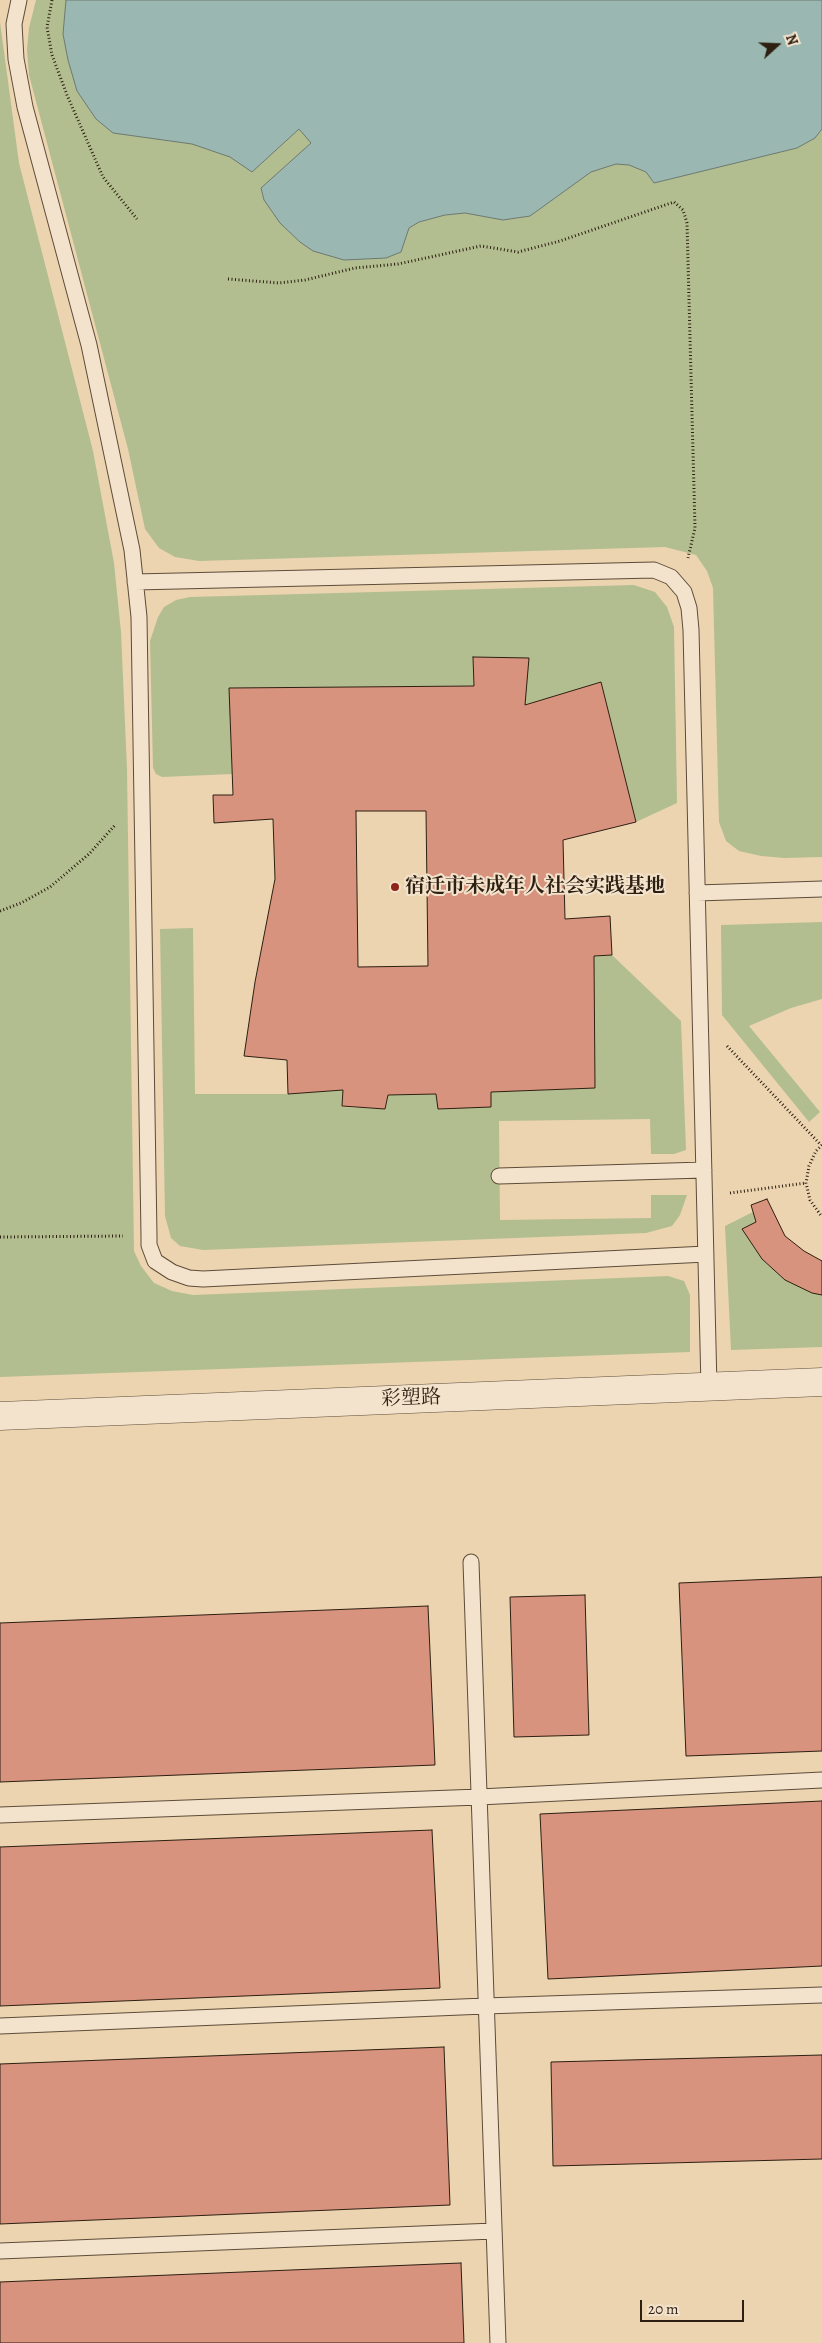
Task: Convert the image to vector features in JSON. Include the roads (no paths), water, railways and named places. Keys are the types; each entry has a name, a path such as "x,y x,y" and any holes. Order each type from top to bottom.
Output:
{"street":[{"name":"彩塑路","path":"0,1416 822,1382"}],"lane":[{"path":"19,0 14,24 16,58 25,107 89,345 112,447 132,550 139,616 149,1245 155,1261 172,1272 190,1278 203,1279 706,1254"},
{"path":"135,582 654,570 671,577 684,592 689,608 691,630 709,1387"},
{"path":"697,893 822,889"},
{"path":"499,1176 704,1170"},
{"path":"471,1562 498,2343"},
{"path":"0,1815 479,1797 822,1780"},
{"path":"0,2026 485,2006 822,1995"},
{"path":"0,2251 494,2231"}],"water":[{"path":"66,0 822,0 822,129 815,138 797,148 654,183 646,172 629,165 616,164 591,172 530,216 503,220 465,213 445,215 419,222 409,228 401,252 386,258 344,260 313,251 300,242 280,223 264,200 261,188 311,143 299,129 252,172 230,157 192,144 113,133 96,119 77,91 68,60 63,34"}],"place":[{"name":"宿迁市未成年人社会实践基地","path":"395,887"}]}
